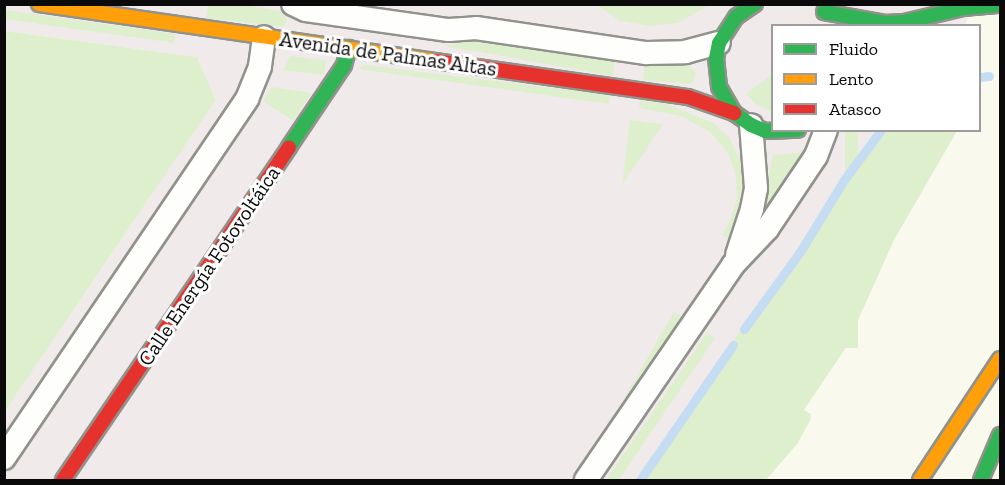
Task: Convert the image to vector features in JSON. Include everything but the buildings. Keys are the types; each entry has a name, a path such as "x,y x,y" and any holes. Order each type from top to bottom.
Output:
{"main road":[{"name":"Avenida de Palmas Altas","path":"39,4 270,44 349,48 688,96 771,129"},
{"path":"742,119 725,101 717,80 716,58 719,43 736,17 756,4"},
{"path":"810,4 824,12 834,24"},
{"path":"824,12 886,23 904,22 963,8 1000,5"},
{"name":"Calle Energía Fotovoltáica","path":"63,480 331,86 349,48"},
{"path":"920,480 1000,359"},
{"path":"981,480 1000,435"}],"street":[{"path":"4,458 247,99 270,44 300,29 299,7"},
{"name":"Avenida de Palmas Altas","path":"299,7 449,30 476,28 646,53 685,52 719,43"},
{"path":"733,265 752,209 756,188 742,119"},
{"path":"586,480 733,265 767,229 816,156 825,132"}],"shaded area":[{"path":"5,4 974,5 965,24 771,24 771,132 919,132 700,480 5,480 5,411 216,100 197,57 5,31"}],"green space":[{"path":"237,4 280,11 287,21 283,27 206,18 208,5"},
{"path":"597,5 709,5 678,23 651,26 620,21"},
{"path":"5,10 175,34 174,43 4,19"},
{"path":"5,31 197,57 216,100 5,411"},
{"path":"476,39 615,58 613,76 445,46"},
{"path":"290,56 326,61 324,75 283,70"},
{"path":"645,63 689,65 696,74 691,84 643,80"},
{"path":"364,65 610,95 609,104 358,69"},
{"path":"771,75 771,112 757,105 746,94"},
{"path":"272,87 312,93 293,121 263,101"},
{"path":"640,100 667,104 713,123 729,137 743,167 746,193 731,240 722,235 730,221 737,198 736,176 728,153 710,132 681,116 639,108"},
{"path":"630,120 663,124 622,185"},
{"path":"845,132 858,132 858,348 845,348"},
{"path":"884,132 956,132 894,240 845,349 804,410 811,414 810,421 797,444 766,480 643,480 735,346 732,343 741,330 744,332 793,268 868,151"},
{"path":"807,152 759,222 773,155"},
{"path":"674,312 681,316 586,480 577,480"},
{"path":"707,333 715,338 619,480 606,480"}],"waterway":[{"path":"981,77 989,76"},
{"path":"744,329 800,252 844,180 880,132"},
{"path":"640,480 733,345"}],"traffic: fast":[{"path":"755,4 736,17 719,43 716,58 719,87 734,113 751,125 765,131 771,131"},
{"path":"824,12 886,23 904,22 963,8 1000,5"},
{"path":"289,147 344,65 349,48"},
{"path":"981,480 1000,435"}],"traffic: slow":[{"path":"39,4 435,61"},
{"path":"920,480 1000,359"}],"traffic: jam":[{"path":"435,61 688,97 734,113"},
{"path":"63,480 289,147"}]}
